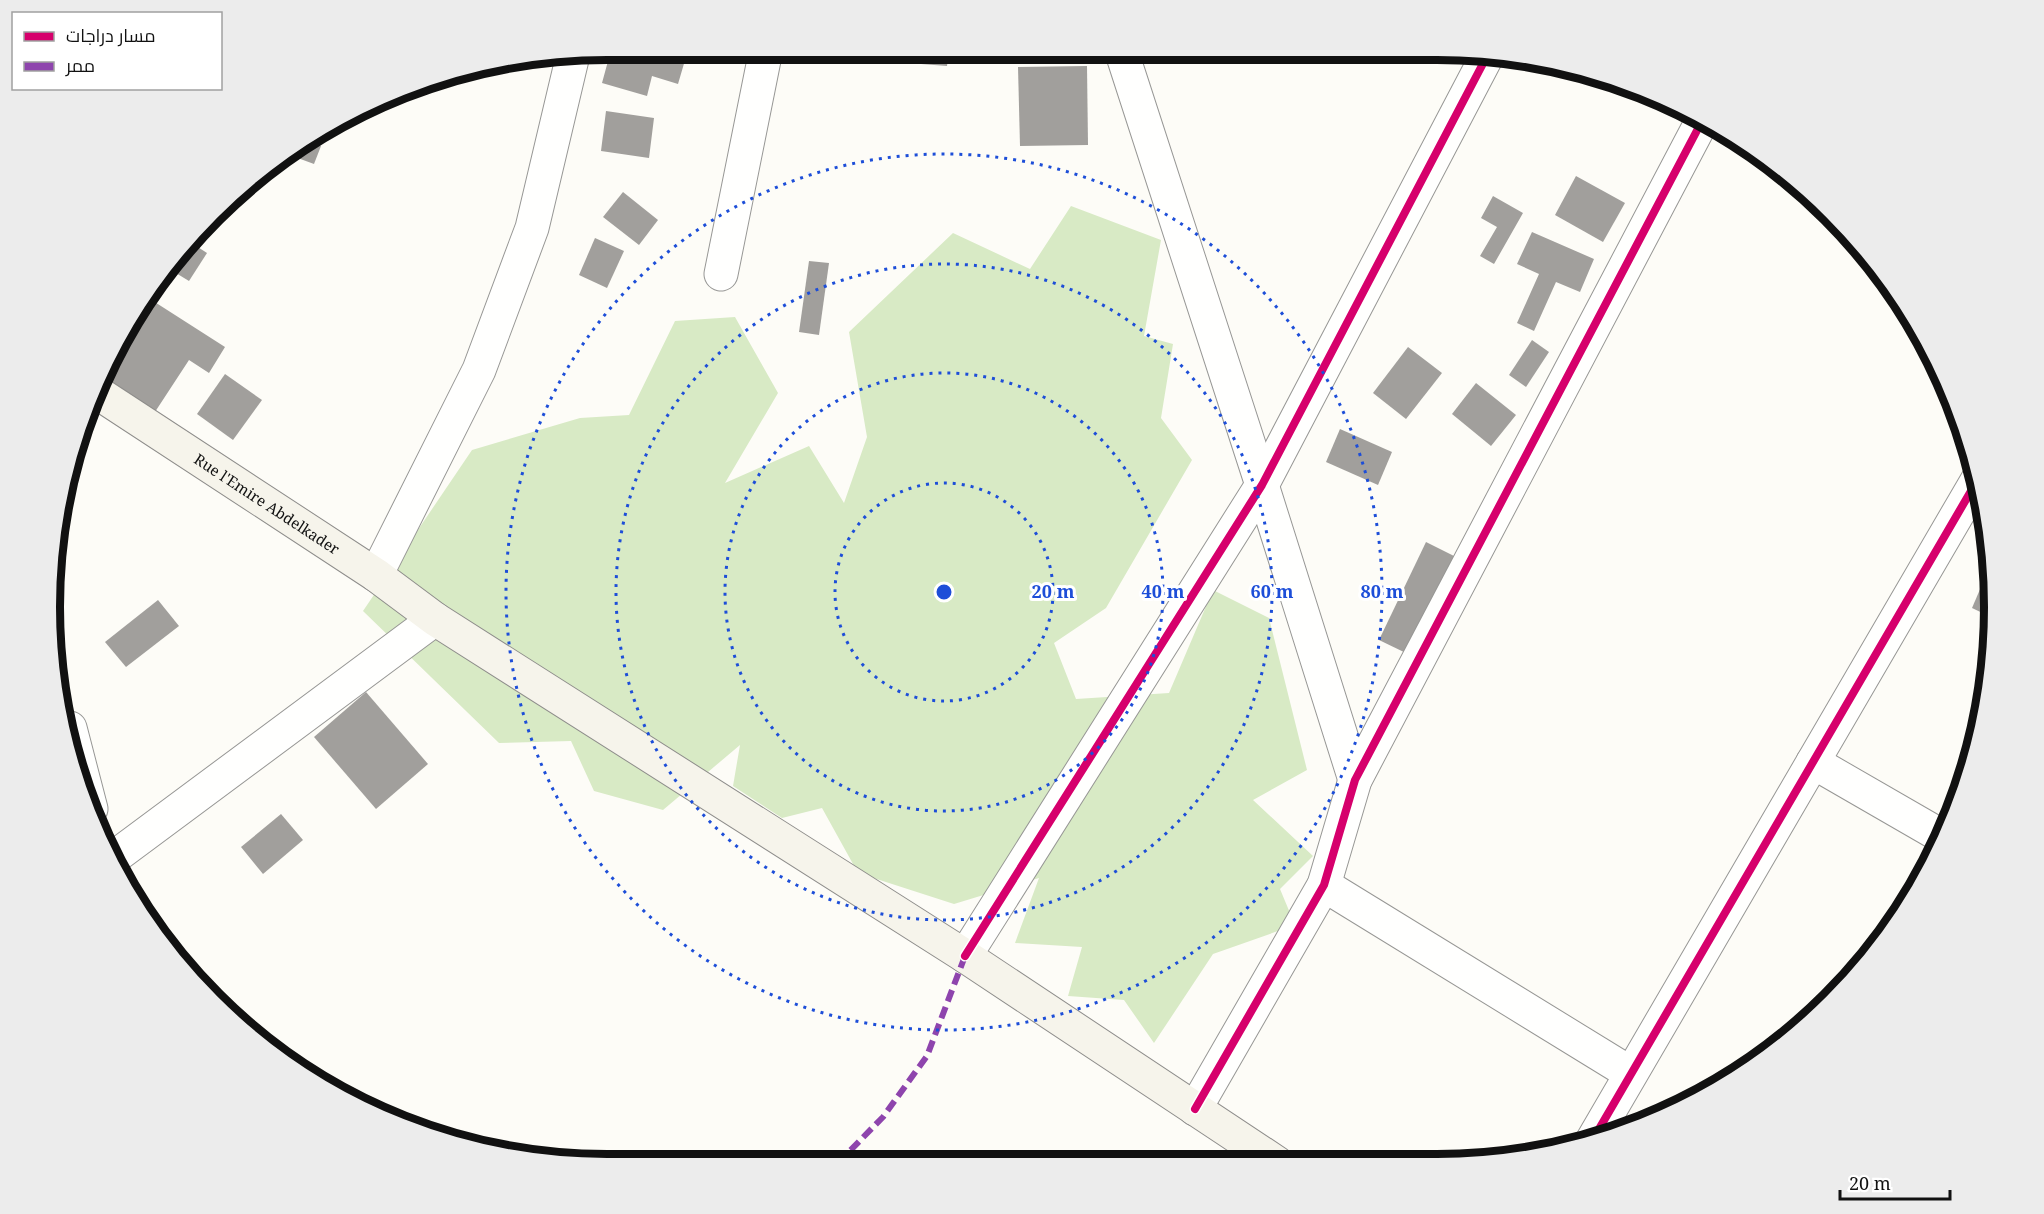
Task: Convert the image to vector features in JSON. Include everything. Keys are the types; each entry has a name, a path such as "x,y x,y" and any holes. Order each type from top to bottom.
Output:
{"main road":[{"name":"Rue l'Emire Abdelkader","path":"103,396 376,575 435,620 965,956 1263,1154"}],"street":[{"path":"721,274 764,60"},
{"path":"1124,60 1355,780"},
{"path":"376,575 479,370 532,228 572,61"},
{"path":"965,956 1262,485 1484,62"},
{"path":"1195,1109 1324,885 1355,780 1699,127"},
{"path":"1599,1129 1971,490"},
{"path":"119,854 435,620"},
{"path":"1813,762 1935,832"},
{"path":"1324,885 1630,1073"}],"green space":[{"path":"1071,206 1161,240 1144,336 1173,344 1161,418 1192,460 1106,608 1054,643 1076,699 1169,693 1213,590 1269,618 1307,770 1253,800 1313,856 1280,889 1295,925 1213,954 1154,1043 1124,1000 1068,996 1082,947 1015,943 1039,878 954,904 858,873 822,808 782,818 733,786 740,745 663,810 594,791 571,741 499,743 363,611 472,450 580,418 629,415 675,321 735,317 778,393 725,483 809,446 844,503 867,437 849,332 953,233 1030,269"}],"building":[{"path":"608,60 685,60 678,84 652,76 647,96 602,83"},
{"path":"895,60 948,60 947,66 895,62"},
{"path":"1087,66 1088,145 1020,146 1018,67"},
{"path":"606,111 654,118 649,158 601,151"},
{"path":"316,144 321,146 314,164 296,157"},
{"path":"1576,176 1625,203 1603,242 1555,215"},
{"path":"623,192 658,220 639,245 603,217"},
{"path":"1493,196 1523,213 1494,264 1480,256 1497,227 1481,218"},
{"path":"1532,232 1594,259 1580,292 1556,282 1534,331 1517,323 1539,274 1517,264"},
{"path":"595,238 624,251 607,288 579,275"},
{"path":"196,246 207,253 189,281 174,272"},
{"path":"809,261 829,263 819,335 799,332"},
{"path":"153,301 225,347 209,373 189,360 153,415 107,386 116,365"},
{"path":"1532,340 1549,352 1526,387 1509,375"},
{"path":"1408,347 1442,373 1406,419 1373,393"},
{"path":"225,374 262,400 233,440 197,414"},
{"path":"1476,383 1516,415 1491,446 1452,414"},
{"path":"1340,429 1392,452 1378,485 1326,462"},
{"path":"1426,542 1458,558 1410,655 1379,640"},
{"path":"1983,582 1984,614 1972,608"},
{"path":"158,600 179,626 126,667 105,642"},
{"path":"366,692 428,764 376,809 314,737"},
{"path":"281,814 303,840 263,874 241,847"}],"marked path":[{"path":"847,1154 883,1117 927,1056 965,956"}],"cycle path":[{"path":"965,956 1262,485 1484,62"},
{"path":"1195,1109 1324,885 1355,780 1699,127"},
{"path":"1599,1129 1971,491"}]}
